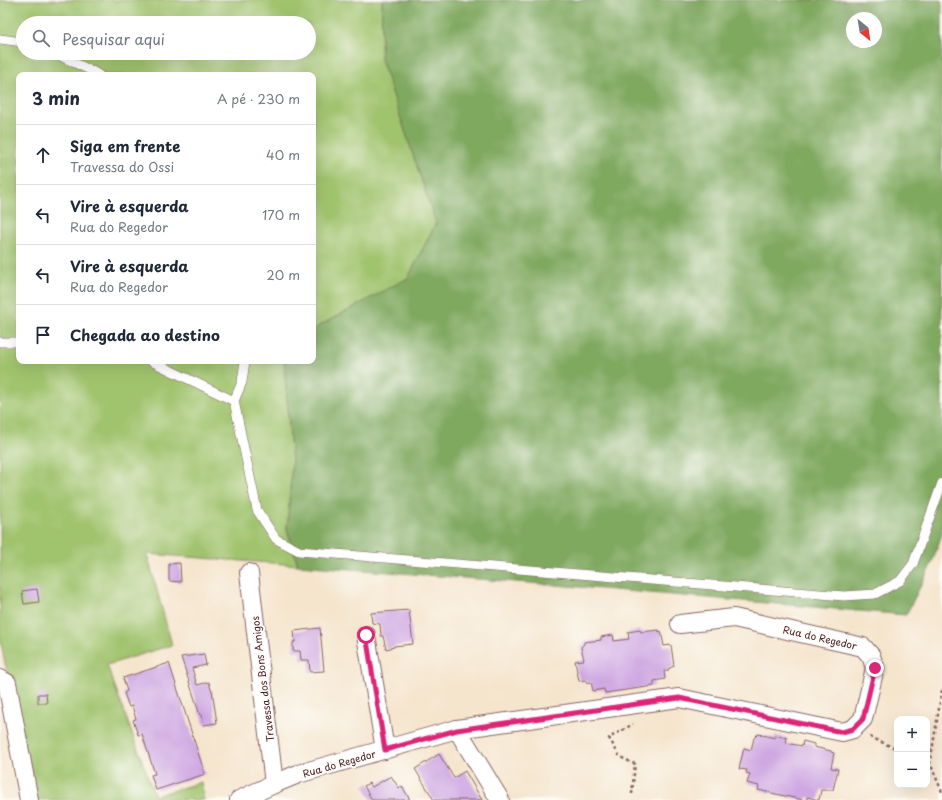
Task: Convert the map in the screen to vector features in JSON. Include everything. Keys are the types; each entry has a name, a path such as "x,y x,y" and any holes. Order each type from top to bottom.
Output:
{"street":[{"name":"Travessa dos Bons Amigos","path":"249,573 274,784"},
{"name":"Rua do Regedor","path":"240,800 298,774 457,730 679,698 842,732 853,729 863,719 875,668 871,656 863,647 734,618 680,624"},
{"path":"366,635 385,750"},
{"path":"0,679 6,683 29,800"},
{"path":"457,730 500,800"}],"lane":[{"path":"0,40 16,41"},
{"path":"69,60 94,72"},
{"path":"0,342 16,342"},
{"path":"157,364 234,401"},
{"path":"245,364 242,382 234,401 257,510 276,540 299,551 844,596 875,594 900,580 913,564 942,483"}],"path":[{"path":"930,753 942,690"},
{"path":"632,794 634,764 620,757 609,738 640,720 650,702"},
{"path":"853,729 894,748"},
{"path":"930,767 942,792"}],"green space":[{"path":"0,0 382,0 381,59 436,223 408,278 316,328 316,72 16,72 16,364 284,364 292,464 287,529 298,565 147,554 172,645 107,665 155,796 201,782 204,800 37,800 0,638"},
{"path":"382,0 942,0 942,534 932,563 906,615 298,565 287,529 292,464 284,364 316,364 317,327 408,278 436,223 381,59"}],"building":[{"path":"180,563 181,582 169,581 169,564"},
{"path":"37,589 39,602 24,604 22,591"},
{"path":"409,610 413,644 394,646 386,649 383,636 381,636 380,624 372,623 371,613"},
{"path":"320,628 324,671 310,672 309,660 301,660 300,651 293,651 293,642 295,642 294,631"},
{"path":"640,630 641,632 659,630 659,632 661,631 664,646 671,645 674,666 668,669 668,671 664,671 665,679 654,681 654,686 605,693 604,689 593,691 591,682 587,683 586,680 579,681 575,661 584,660 581,647 584,642 601,640 601,637 613,635 614,641 629,639 628,632"},
{"path":"204,654 206,665 192,668 197,685 209,682 212,690 217,723 204,725 202,715 200,715 181,657"},
{"path":"169,663 205,774 156,790 151,775 155,774 142,734 138,735 133,720 136,719 132,706 129,707 124,693 127,691 123,678"},
{"path":"38,694 46,694 47,703 38,703"},
{"path":"758,734 775,738 775,735 787,738 786,743 802,746 803,741 814,744 814,747 834,753 831,768 838,769 833,790 821,790 819,800 807,797 807,800 803,800 758,790 759,786 747,783 750,774 746,773 747,770 739,769 744,748 751,750 754,738"},
{"path":"439,754 454,778 465,771 482,800 434,800 415,769"},
{"path":"391,776 399,788 402,786 410,800 372,800 364,786 369,783 372,787"}],"route":[{"path":"366,635 385,750 457,730 679,698 842,732 853,729 863,719 875,668"}]}
